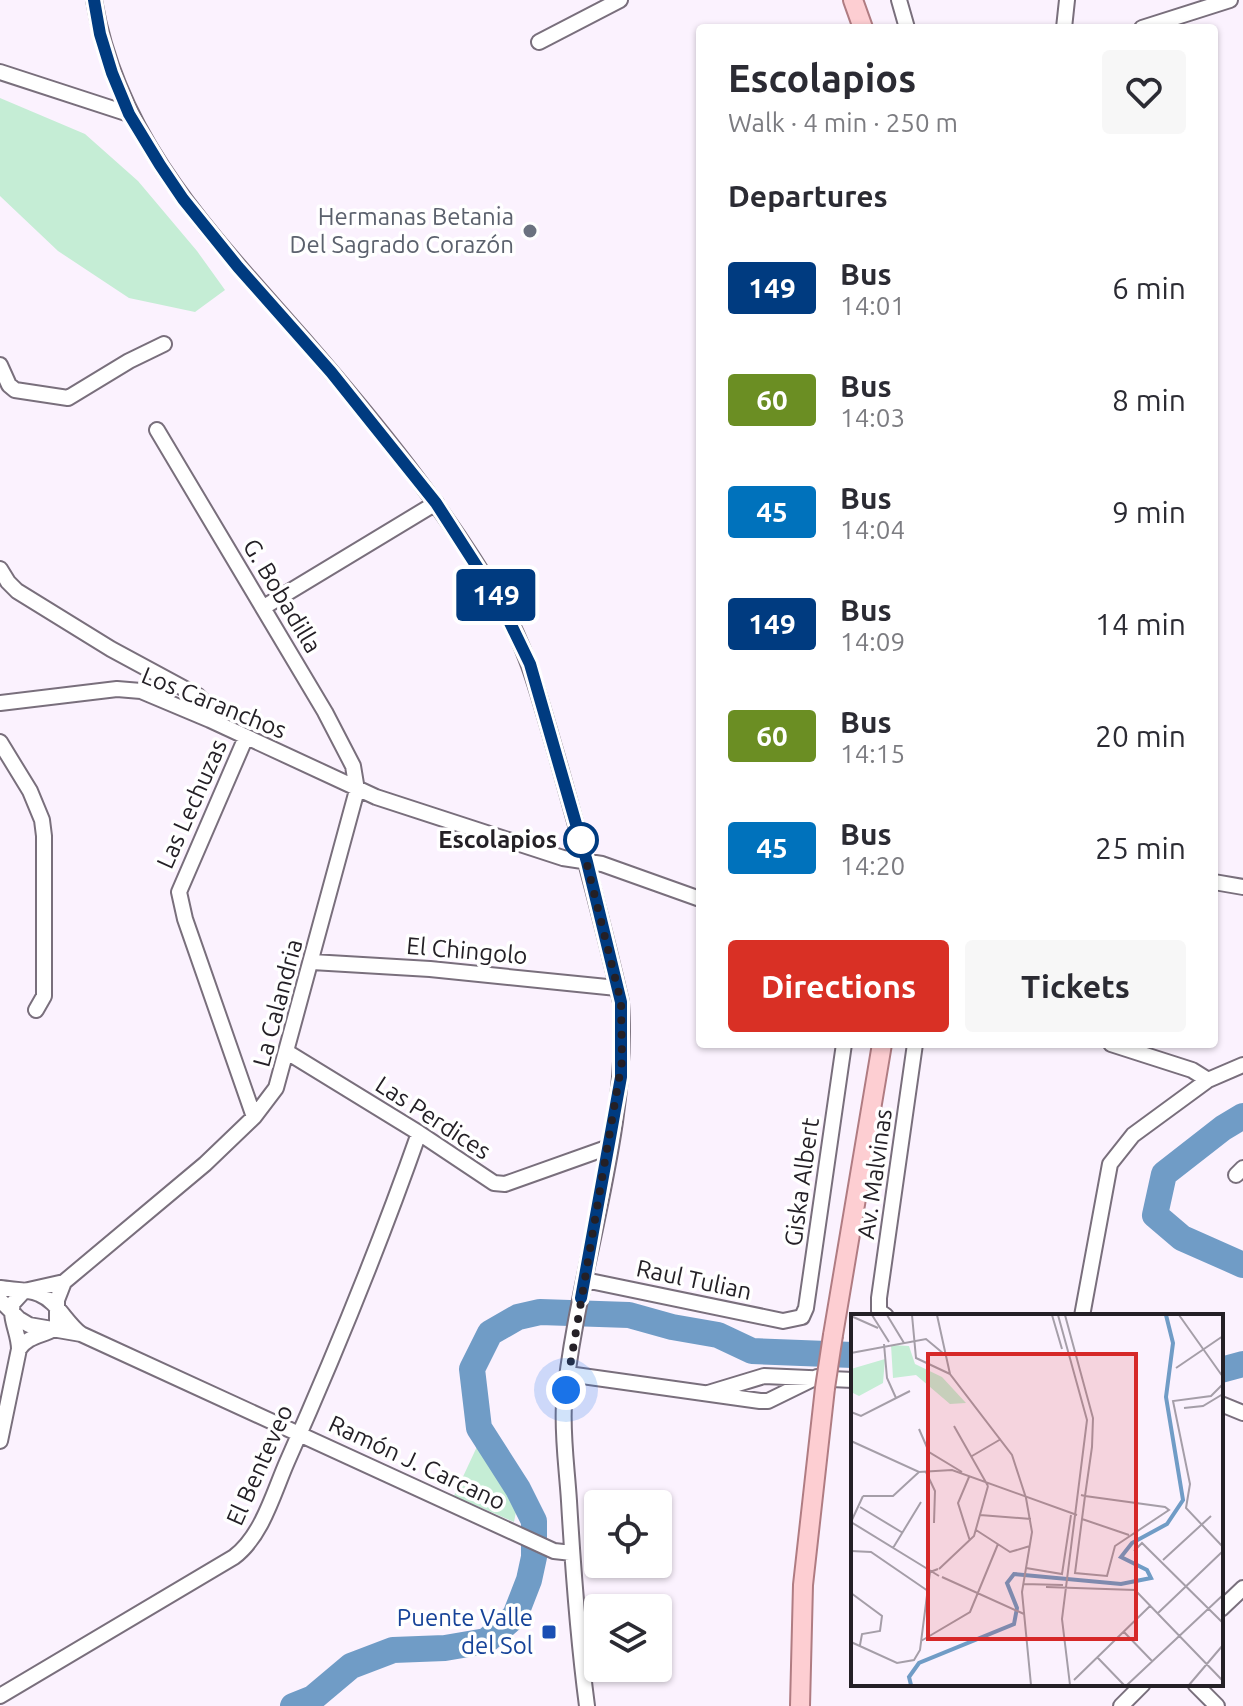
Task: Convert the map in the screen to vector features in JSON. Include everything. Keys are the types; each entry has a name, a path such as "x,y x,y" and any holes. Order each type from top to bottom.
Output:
{"main road":[{"path":"853,0 862,24"},
{"path":"867,0 875,24"},
{"path":"849,1230 853,1179 872,1048"},
{"path":"800,1706 803,1585 821,1383 833,1335 881,1048"}],"street":[{"path":"94,0 100,34 129,114 183,199 238,267 331,372 436,503 501,604 530,664 587,862 622,1017 622,1061 572,1345 564,1425 572,1553 587,1706"},
{"path":"539,42 620,0"},
{"path":"899,0 906,24"},
{"path":"1064,24 1067,0"},
{"path":"1155,24 1230,0"},
{"path":"0,72 129,114"},
{"path":"0,365 9,385 15,390 68,398 164,344"},
{"name":"G. Bobadilla","path":"157,430 325,712 353,766 357,790"},
{"path":"264,607 436,503"},
{"path":"0,569 17,591 111,649 198,696 210,720"},
{"name":"Los Caranchos","path":"0,703 128,689 141,691 357,790 563,858 602,864 696,898"},
{"name":"Las Lechuzas","path":"246,737 179,892 185,919 254,1117"},
{"path":"0,742 38,807 44,836 44,996 36,1010"},
{"name":"La Calandria","path":"24,1291 64,1282 205,1164 254,1117 276,1088 357,790"},
{"path":"1218,883 1243,887"},
{"name":"El Chingolo","path":"312,962 430,969 617,988"},
{"name":"Giska Albert","path":"795,1320 802,1317 806,1308 843,1048"},
{"name":"Av. Malvinas","path":"882,1314 915,1048"},
{"path":"1123,1048 1192,1070 1208,1080"},
{"name":"Las Perdices","path":"287,1052 419,1133 485,1178 505,1184 609,1147"},
{"path":"1082,1314 1110,1164 1133,1135 1208,1080 1243,1065"},
{"name":"El Benteveo","path":"0,1696 245,1549 251,1541 299,1434 419,1133"},
{"name":"Raul Tulian","path":"585,1280 783,1321 795,1320"},
{"path":"19,1349 31,1338 54,1329 57,1323 56,1307 64,1282"},
{"name":"Ramón J. Carcano","path":"0,1288 42,1294 68,1325 81,1334 554,1551 572,1553"},
{"path":"0,1441 2,1417 19,1349 19,1337 5,1306 24,1291"},
{"name":"Ramón J. Carcano","path":"5,1306 29,1325 81,1334"},
{"path":"568,1374 768,1401 821,1383"},
{"path":"706,1393 753,1377 821,1383 851,1380"},
{"path":"1223,1405 1243,1413"},
{"path":"1223,1607 1243,1588"},
{"path":"1121,1706 1141,1686"},
{"path":"1197,1686 1217,1706"}],"green space":[{"path":"0,98 85,134 138,181 197,251 225,290 195,312 129,298 58,251 0,196"},
{"path":"481,1438 519,1497 514,1522 454,1496"}],"waterway":[{"path":"1243,1116 1164,1174 1155,1215 1182,1238 1243,1265"},
{"path":"293,1706 313,1698 351,1666 393,1650 445,1648 486,1641 515,1616 534,1557 534,1521 518,1489 479,1428 472,1369 490,1333 518,1317 540,1312 629,1315 718,1335 752,1351 851,1355"},
{"path":"1223,1369 1243,1364"}],"bus line":[{"name":"149","path":"94,0 112,73 129,114 160,165 238,267 331,372 436,503 501,604 530,664 587,862 621,1002 621,1077 581,1298"}],"place":[{"name":"Hermanas Betania Del Sagrado Corazón","path":"530,231"},
{"name":"Escolapios","path":"581,840"},
{"name":"Puente Valle del Sol","path":"549,1632"}],"route":[{"path":"566,1390 622,1061 621,1002 580,836 581,840"}]}
